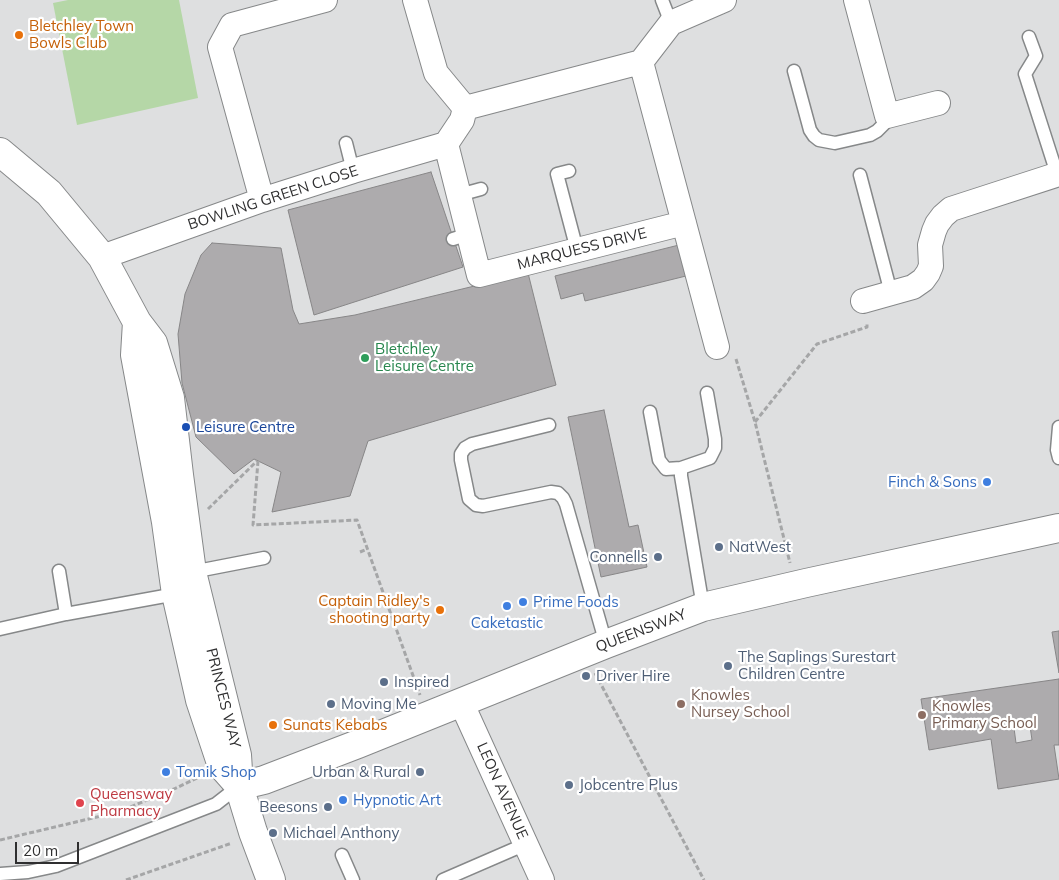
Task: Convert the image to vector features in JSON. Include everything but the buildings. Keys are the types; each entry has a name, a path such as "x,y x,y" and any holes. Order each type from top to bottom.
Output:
{"street":[{"path":"262,200 220,47 232,25 325,0"},
{"path":"415,0 436,73 464,114"},
{"path":"446,144 464,114 641,62 671,23 724,0"},
{"path":"856,0 887,116 938,103"},
{"path":"641,62 684,223 726,350"},
{"name":"BOWLING GREEN CLOSE","path":"102,257 262,200 446,144"},
{"name":"MARQUESS DRIVE","path":"446,144 470,192 461,237 479,275 684,223"},
{"name":"PRINCES WAY","path":"0,152 49,193 102,257 137,322 153,343 170,398 192,572 238,755 240,786"},
{"path":"863,301 913,287 923,280 931,266 930,245 934,231 937,224 950,209 1058,174"},
{"name":"PRINCES WAY","path":"137,322 135,356 166,522 176,594 200,700 222,766 240,786"},
{"name":"QUEENSWAY","path":"240,786 264,780 702,607 1059,528"},
{"name":"LEON AVENUE","path":"461,702 542,880"},
{"path":"240,786 253,832 271,880"}],"lane":[{"path":"662,0 671,23"},
{"path":"1029,37 1036,56 1025,74 1058,174"},
{"path":"794,71 810,130 819,140 835,143 870,135 884,124 887,116"},
{"path":"346,143 353,171"},
{"path":"569,171 558,174 577,250"},
{"path":"860,175 891,293"},
{"path":"650,412 659,460 666,469 681,468 710,458 715,448 716,439 707,393"},
{"path":"549,425 472,444 465,448 461,454 461,460 469,499 476,505 483,506 551,492 558,493 563,498 566,504 595,648"},
{"path":"1059,427 1057,450 1059,458"},
{"path":"681,468 702,607"},
{"path":"192,572 264,558"},
{"path":"59,571 66,614"},
{"path":"0,629 66,614 176,594"},
{"path":"0,874 28,872 56,866 216,804 240,786"},
{"path":"443,880 526,844"},
{"path":"342,855 353,880"}],"path":[{"path":"755,422 817,344 867,327 863,301"},
{"path":"726,350 755,422 790,566 796,565"},
{"path":"202,515 258,461 253,525 357,520 428,716"},
{"path":"360,552 367,549"},
{"path":"595,648 704,880"},
{"path":"0,840 118,812 174,789 205,773"},
{"path":"126,880 238,840 253,832"}],"green space":[{"path":"68,0 179,0 198,98 77,125 53,3"}],"place":[{"name":"Bletchley Town Bowls Club","path":"19,35"},
{"name":"Bletchley Leisure Centre","path":"365,358"},
{"name":"Leisure Centre","path":"186,427"},
{"name":"Finch & Sons","path":"987,482"},
{"name":"NatWest","path":"719,547"},
{"name":"Connells","path":"658,557"},
{"name":"Prime Foods","path":"523,602"},
{"name":"Caketastic","path":"507,606"},
{"name":"Captain Ridley's shooting party","path":"440,610"},
{"name":"The Saplings Surestart Children Centre","path":"728,666"},
{"name":"Driver Hire","path":"586,676"},
{"name":"Inspired","path":"384,682"},
{"name":"Moving Me","path":"331,704"},
{"name":"Knowles Nursey School","path":"681,704"},
{"name":"Knowles Primary School","path":"922,715"},
{"name":"Sunats Kebabs","path":"273,725"},
{"name":"Tomik Shop","path":"166,772"},
{"name":"Urban & Rural","path":"420,772"},
{"name":"Jobcentre Plus","path":"569,785"},
{"name":"Hypnotic Art","path":"343,800"},
{"name":"Queensway Pharmacy","path":"80,803"},
{"name":"Beesons","path":"328,807"},
{"name":"Michael Anthony","path":"273,833"}]}
